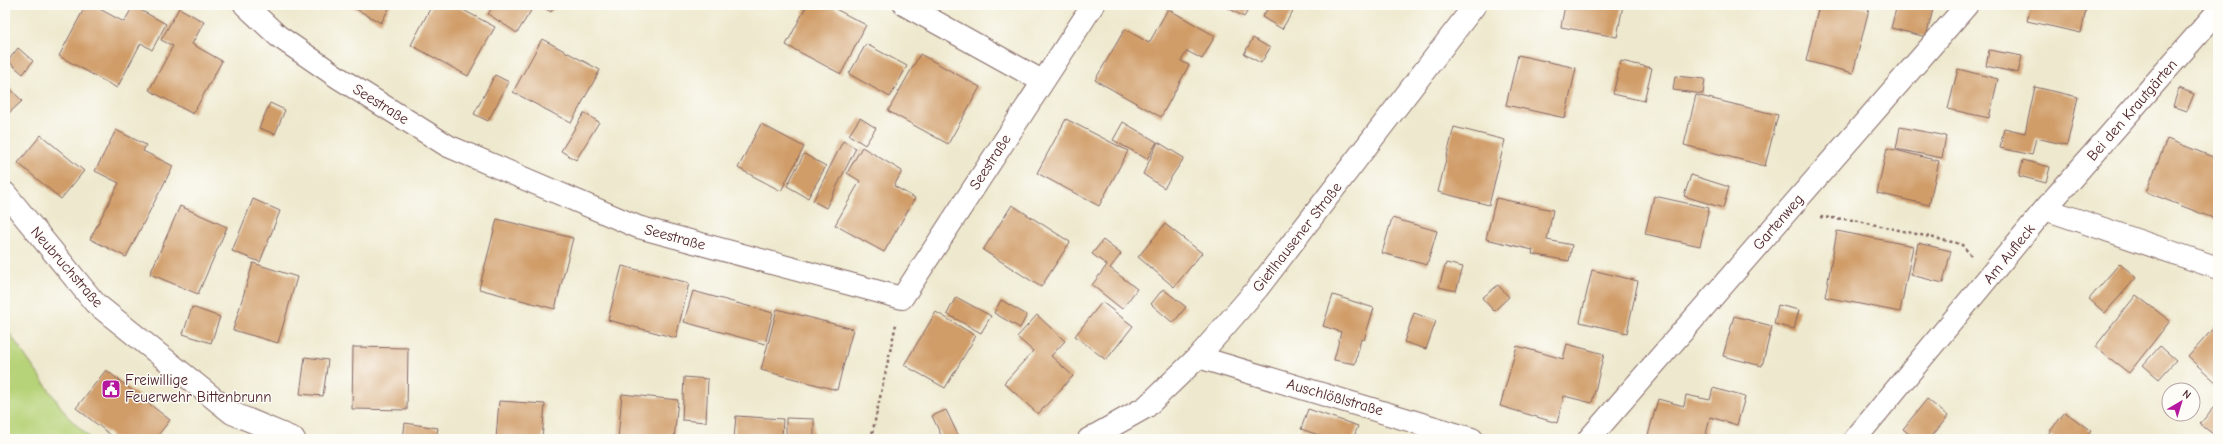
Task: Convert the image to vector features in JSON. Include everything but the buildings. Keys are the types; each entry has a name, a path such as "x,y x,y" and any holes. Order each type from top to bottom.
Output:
{"street":[{"name":"Seestraße","path":"245,5 278,36 339,78 448,146 638,227 902,298 1042,81 1093,5"},
{"path":"905,5 1042,81"},
{"name":"Gietlhausener Straße","path":"1090,439 1146,407 1198,357 1257,289 1475,5"},
{"name":"Gartenweg","path":"1589,439 1967,5"},
{"name":"Bei den Krautgärten","path":"2045,209 2218,11"},
{"name":"Neubruchstraße","path":"5,193 95,303 232,413 294,439"},
{"name":"Am Aufleck","path":"1854,439 2045,209 2218,268"},
{"name":"Auschlößlstraße","path":"1198,357 1472,439"}],"path":[{"path":"1785,214 1854,220 1961,244 1990,277"},
{"path":"871,439 902,298"}],"green space":[{"path":"5,327 68,417 91,439 5,439"}],"place":[{"name":"Freiwillige Feuerwehr Bittenbrunn","path":"111,389"}]}
